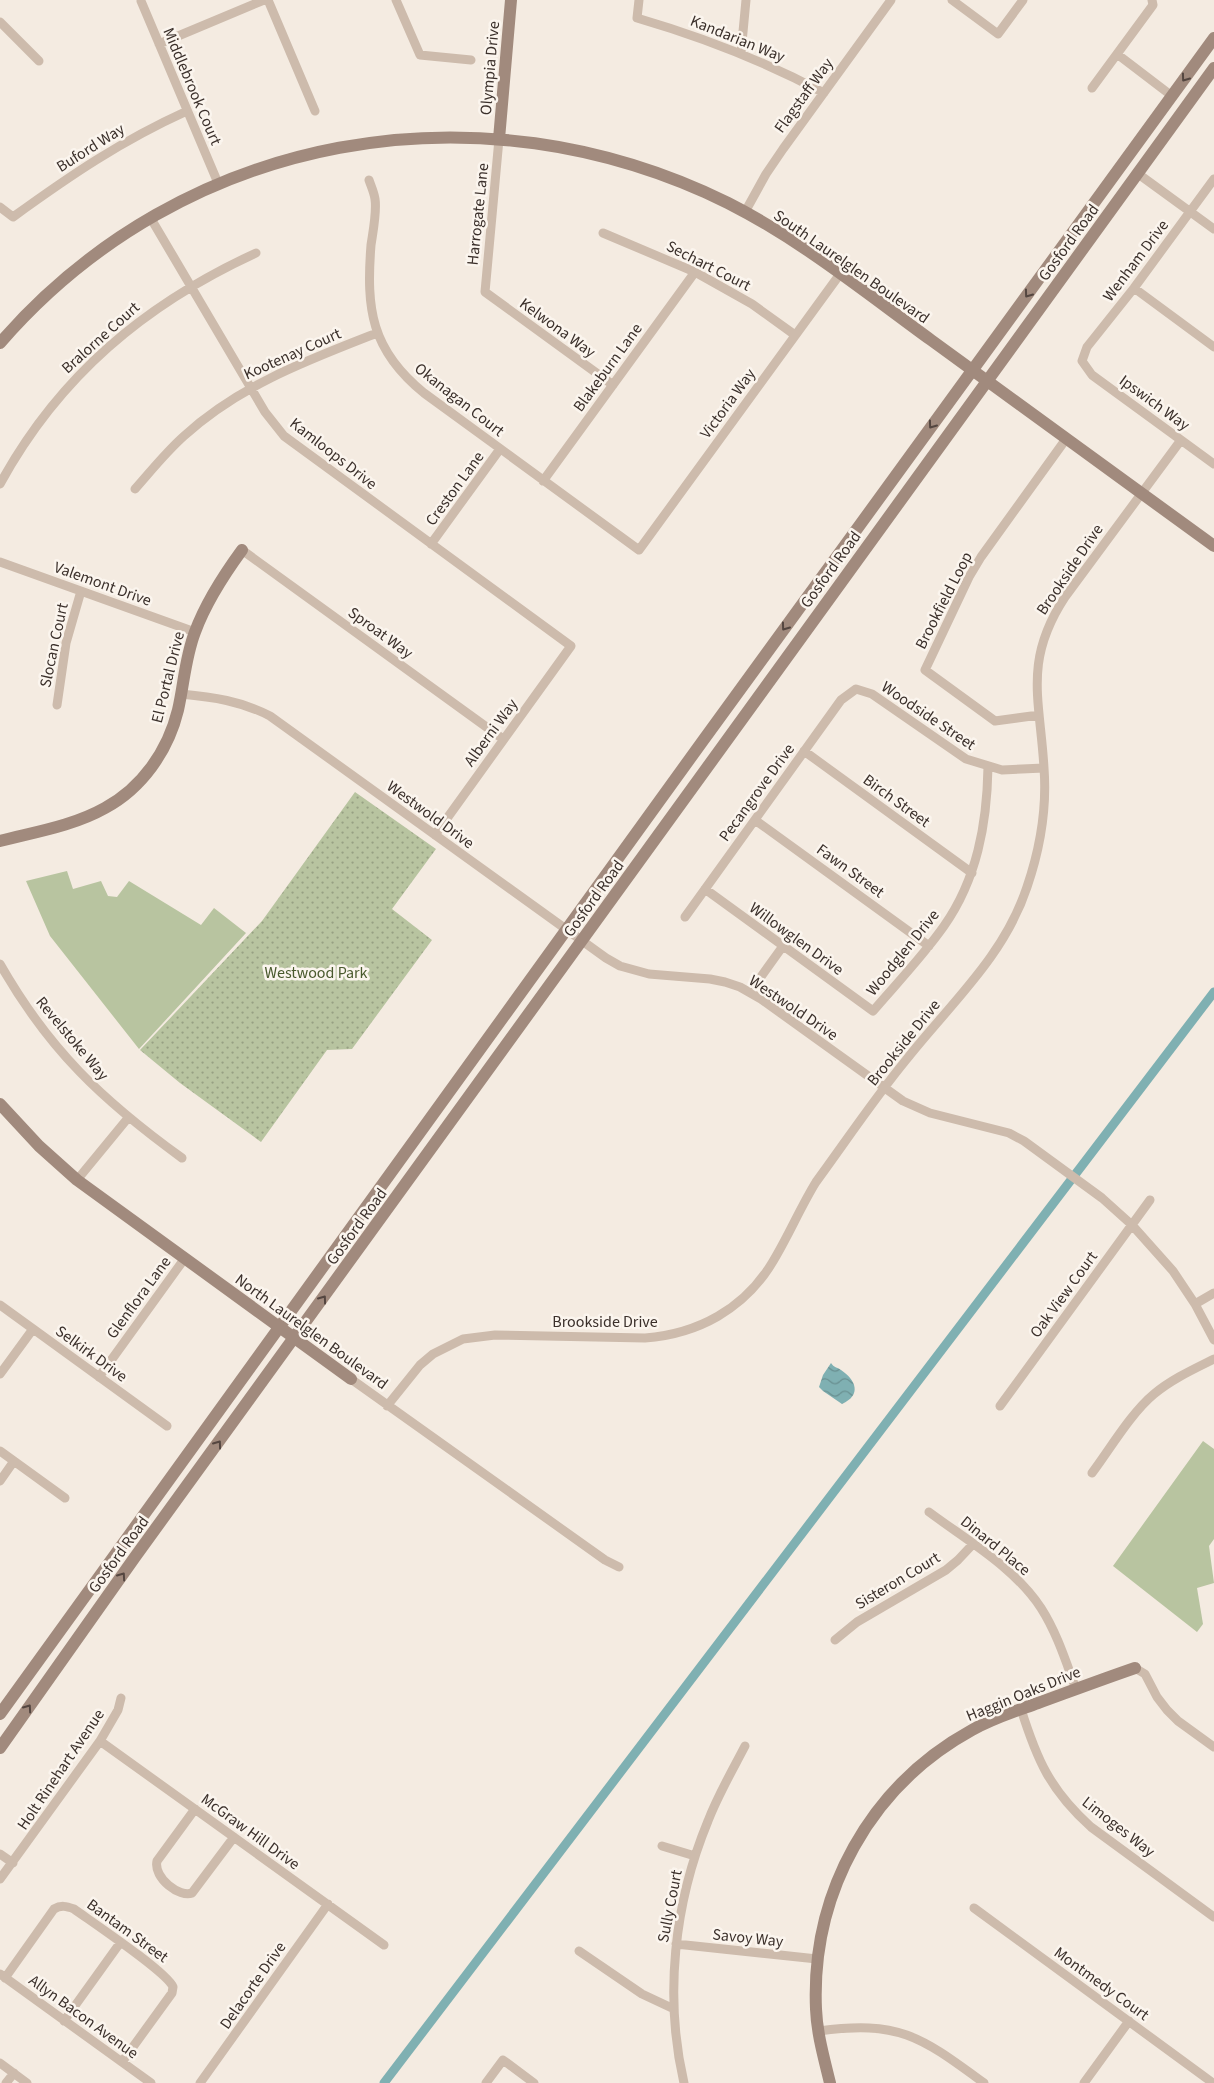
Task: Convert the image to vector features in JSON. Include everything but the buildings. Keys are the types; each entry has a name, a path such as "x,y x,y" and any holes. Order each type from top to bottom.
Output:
{"main road":[{"name":"Olympia Drive","path":"499,139 511,0"},
{"name":"Gosford Road","path":"0,1714 1214,38"},
{"name":"Gosford Road","path":"0,1748 294,1338 1214,68"},
{"name":"South Laurelglen Boulevard","path":"0,343 36,304 70,273 115,239 150,217 218,183 283,160 366,142 427,137 499,139 566,148 631,165 694,188 745,212 796,242 1214,546"},
{"name":"El Portal Drive","path":"0,842 77,821 106,808 121,798 149,771 159,756 173,727 185,668 195,632 214,590 242,550"},
{"name":"North Laurelglen Boulevard","path":"0,1104 39,1146 77,1180 351,1379"},
{"name":"Haggin Oaks Drive","path":"830,2083 819,2031 816,1985 817,1959 823,1926 834,1888 853,1846 879,1807 910,1774 951,1742 989,1721 1135,1668"}],"street":[{"path":"159,44 264,0"},
{"path":"268,0 315,111"},
{"path":"396,0 420,55 470,60"},
{"name":"Kandarian Way","path":"639,0 637,18 741,53 824,93"},
{"path":"741,53 746,0"},
{"name":"Flagstaff Way","path":"745,212 766,174 891,0"},
{"path":"952,0 998,34 1023,0"},
{"path":"1092,88 1153,5 1152,0"},
{"name":"Middlebrook Court","path":"140,1 218,183"},
{"path":"0,22 39,61"},
{"path":"1117,54 1172,96"},
{"name":"Buford Way","path":"0,207 13,217 95,159 187,111"},
{"name":"Harrogate Lane","path":"485,292 499,139"},
{"path":"1137,173 1214,229"},
{"name":"Wenham Drive","path":"1082,361 1087,347 1134,288 1214,179"},
{"name":"Okanagan Court","path":"369,180 375,200 369,292 372,317 377,333 391,360 413,384 638,550"},
{"name":"Kamloops Drive","path":"150,217 250,388 274,424 296,446 571,646"},
{"name":"Sechart Court","path":"603,233 695,272 752,304 795,335"},
{"name":"Bralorne Court","path":"0,484 29,435 50,407 86,367 132,326 190,286 256,253"},
{"name":"Blakeburn Lane","path":"543,481 695,272"},
{"name":"Victoria Way","path":"638,550 840,274"},
{"path":"1134,288 1214,347"},
{"name":"Kelwona Way","path":"485,292 613,385"},
{"name":"Kootenay Court","path":"135,489 184,436 227,402 250,388 300,363 377,333"},
{"name":"Ipswich Way","path":"1082,361 1092,375 1214,464"},
{"name":"Brookfield Loop","path":"1039,716 995,721 925,670 969,577 981,557 1066,439"},
{"name":"Brookside Drive","path":"387,1406 420,1365 437,1351 463,1339 495,1335 661,1337 694,1329 725,1313 753,1289 765,1275 812,1189 884,1088 978,976 1001,942 1017,913 1030,878 1041,837 1044,811 1044,768 1036,675 1039,657 1050,622 1065,596 1181,440"},
{"name":"Creston Lane","path":"431,544 500,449"},
{"name":"Sproat Way","path":"242,550 504,739"},
{"name":"Valemont Drive","path":"0,562 195,632"},
{"name":"Slocan Court","path":"57,705 66,643 81,591"},
{"name":"Alberni Way","path":"434,835 571,646"},
{"name":"Pecangrove Drive","path":"685,917 841,700 856,688"},
{"name":"Woodside Street","path":"856,688 872,694 966,759 988,767 1018,770 1044,768"},
{"name":"Westwold Drive","path":"180,694 222,698 238,702 270,716 606,958 635,971 710,979 725,982 750,992 884,1088 917,1108 1008,1133 1024,1142 1102,1198 1132,1225 1162,1258 1195,1304 1214,1340"},
{"name":"Birch Street","path":"804,751 972,873"},
{"name":"Woodglen Drive","path":"873,1011 929,946 956,908 972,873 984,832 988,767"},
{"name":"Fawn Street","path":"755,820 929,946"},
{"name":"Willowglen Drive","path":"704,889 873,1011"},
{"path":"750,992 783,946"},
{"name":"Revelstoke Way","path":"0,964 26,1007 64,1056 101,1094 128,1118 182,1158"},
{"path":"77,1180 128,1118"},
{"name":"Oak View Court","path":"1000,1406 1150,1200"},
{"name":"Glenflora Lane","path":"99,1377 184,1258"},
{"path":"1195,1304 1214,1293"},
{"name":"Selkirk Drive","path":"0,1305 166,1426"},
{"path":"0,1374 32,1329"},
{"path":"1092,1473 1142,1406 1153,1395 1176,1379 1214,1359"},
{"name":"North Laurelglen Boulevard","path":"351,1379 605,1560 619,1567"},
{"path":"0,1451 65,1498"},
{"path":"0,1481 14,1461"},
{"name":"Dinard Place","path":"929,1512 1016,1578 1041,1608 1060,1644 1076,1689"},
{"name":"Sisteron Court","path":"835,1640 857,1622 946,1570 973,1544"},
{"path":"1135,1668 1145,1674 1157,1697 1167,1710 1178,1721 1214,1747"},
{"name":"Holt Rinehart Avenue","path":"0,1880 100,1741 118,1710 120,1698"},
{"name":"Limoges Way","path":"1021,1709 1041,1765 1063,1798 1076,1813 1214,1917"},
{"name":"McGraw Hill Drive","path":"100,1741 384,1944"},
{"name":"Sully Court","path":"684,2083 674,2009 676,1944 686,1886 708,1821 745,1746"},
{"path":"195,1809 157,1861 156,1868 161,1879 183,1893 192,1893 234,1837"},
{"path":"662,1846 695,1856"},
{"path":"0,1854 13,1863"},
{"name":"Delacorte Drive","path":"200,2083 328,1904"},
{"name":"Bantam Street","path":"2,1976 54,1909 59,1906 74,1909 165,1975 173,1987 172,1993 122,2062"},
{"name":"Montmedy Court","path":"974,1908 1213,2083"},
{"path":"64,2021 120,1943"},
{"name":"Savoy Way","path":"676,1944 817,1959"},
{"path":"579,1951 625,1984 674,2009"},
{"name":"Allyn Bacon Avenue","path":"2,1976 151,2083"},
{"path":"1084,2083 1129,2021"},
{"path":"819,2031 867,2027 898,2032 926,2042 984,2083"},
{"path":"486,2083 503,2060 534,2083"},
{"path":"0,2063 27,2083"},
{"path":"6,2083 14,2073"}],"green space":[{"name":"Westwood Park","path":"355,792 436,849 392,909 432,940 352,1049 327,1050 261,1142 180,1083 140,1050 262,921"},
{"path":"67,871 73,889 101,881 108,896 117,897 129,881 201,925 214,908 246,933 139,1049 50,936 26,881"},
{"path":"1203,1441 1214,1449 1214,1539 1209,1546 1214,1583 1197,1588 1203,1624 1197,1632 1113,1566"}],"water":[{"path":"831,1363 850,1378 855,1387 852,1396 842,1404 819,1387 823,1375"}],"waterway":[{"path":"384,2083 1214,992"}]}
